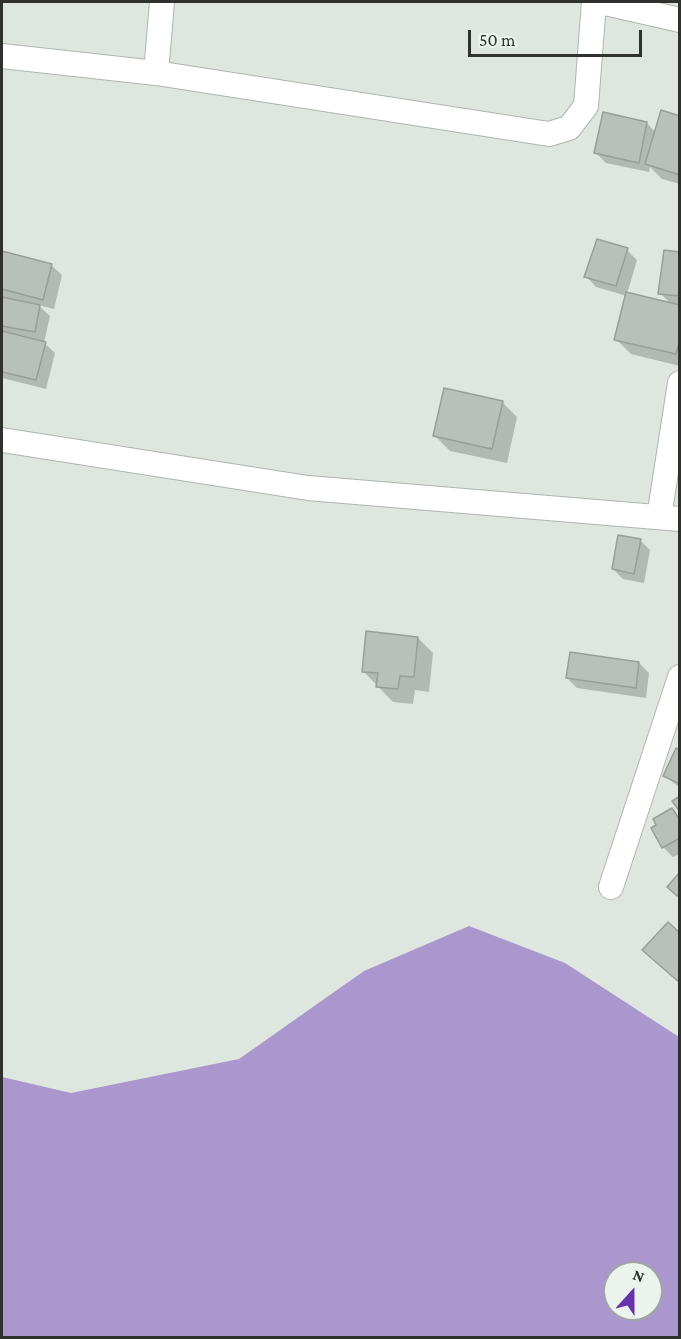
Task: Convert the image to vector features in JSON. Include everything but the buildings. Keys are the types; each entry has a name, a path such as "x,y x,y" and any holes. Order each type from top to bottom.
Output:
{"street":[{"path":"156,73 162,2"},
{"path":"2,56 156,73 549,134 569,128 586,106 594,2"},
{"path":"601,2 680,20"},
{"path":"2,440 308,488 669,518 680,383"},
{"path":"611,887 680,677"}],"shaded area":[{"path":"469,926 565,963 679,1037 679,1337 2,1337 2,1077 71,1093 239,1059 364,971"}]}
